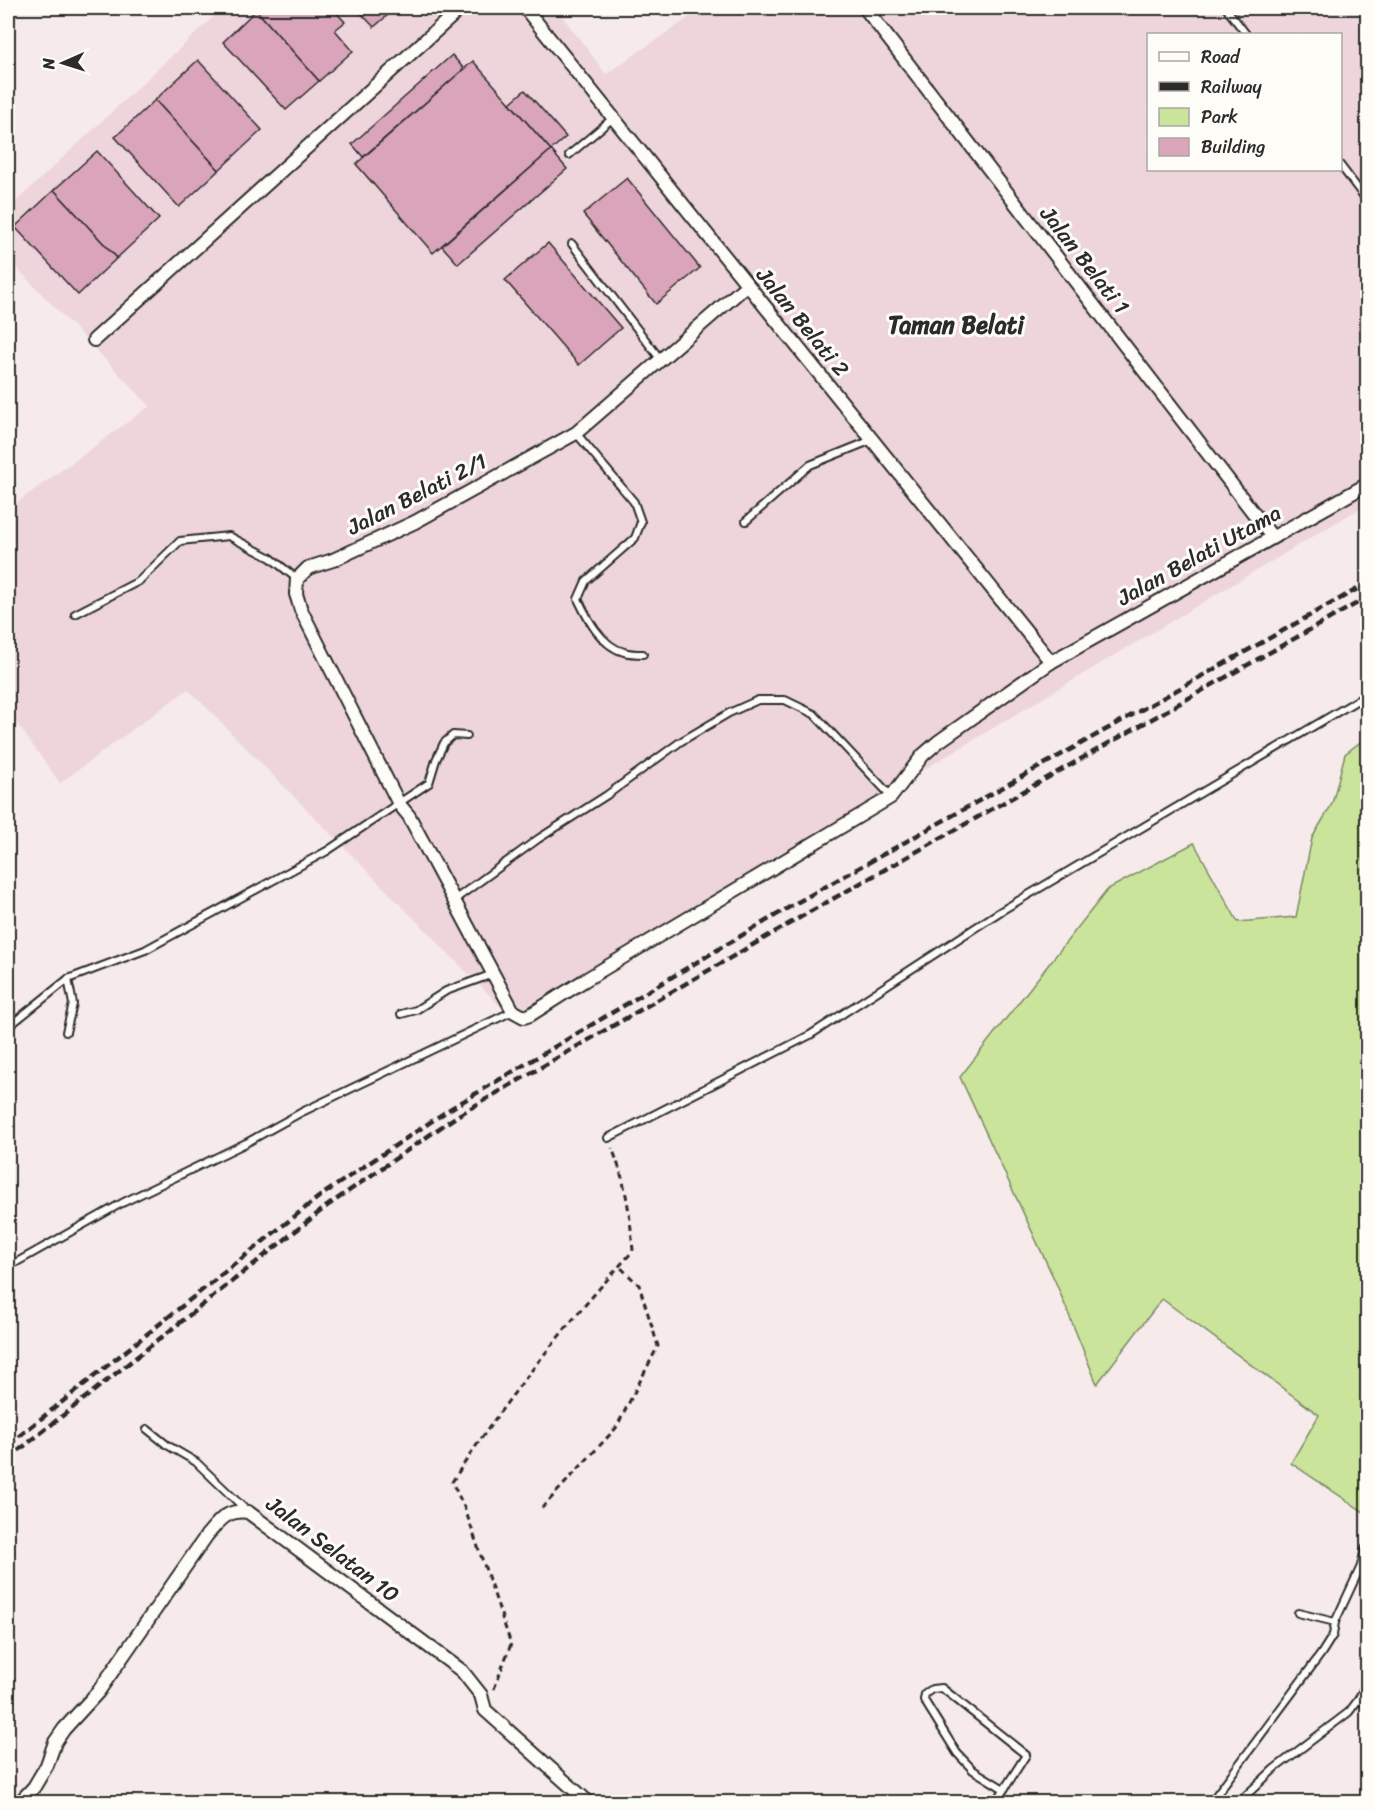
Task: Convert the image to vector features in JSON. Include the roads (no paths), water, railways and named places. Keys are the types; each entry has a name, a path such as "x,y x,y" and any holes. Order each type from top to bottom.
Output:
{"street":[{"path":"94,340 461,8"},
{"name":"Jalan Belati 2","path":"525,8 1051,662"},
{"name":"Jalan Belati 1","path":"865,8 1272,537"},
{"name":"Jalan Belati 2/1","path":"297,579 308,568 333,560 415,522 576,433 747,285"},
{"name":"Jalan Belati Utama","path":"891,797 923,755 938,742 1051,662 1368,484"},
{"path":"297,579 296,594 301,610 399,804 409,816 513,1011 524,1017 530,1016 585,980 891,797"},
{"name":"Jalan Selatan 10","path":"20,1803 34,1787 47,1765 55,1742 64,1729 98,1692 207,1535 224,1516 231,1512 248,1512 462,1671 477,1690 485,1710 588,1803"}],"lane":[{"path":"1226,8 1245,33"},
{"path":"569,154 613,118"},
{"path":"1342,166 1368,202"},
{"path":"572,244 661,360"},
{"path":"576,433 634,502 641,522 634,538 586,581 578,599 587,617 606,641 623,652 643,654"},
{"path":"746,521 810,465 872,440"},
{"path":"75,614 139,580 180,541 229,536 271,558 297,579"},
{"path":"608,1137 810,1035 1000,911 1368,694"},
{"path":"454,900 538,838 607,795 680,742 729,713 758,700 785,700 814,714 891,797"},
{"path":"8,1028 68,979 145,950 327,851 429,783 444,743 453,735 467,736"},
{"path":"401,1014 416,1010 446,991 493,974"},
{"path":"66,1032 73,1004 68,979"},
{"path":"8,1267 122,1203 246,1143 302,1112 513,1011"},
{"path":"147,1429 167,1445 196,1462 248,1512"},
{"path":"1211,1803 1333,1635 1335,1622 1368,1545"},
{"path":"1298,1612 1335,1622"},
{"path":"1239,1803 1274,1769 1319,1733 1338,1722 1358,1700 1368,1680"},
{"path":"996,1803 1026,1755 942,1688 930,1690 925,1694 924,1700 957,1754 973,1770 1004,1789"},
{"path":"1358,1700 1368,1704"}],"railway":[{"path":"8,1445 320,1196 450,1109 798,902 1368,583"},
{"path":"8,1459 327,1206 457,1116 806,914 1368,597"}],"district":[{"name":"Taman Belati","path":"956,325"}]}
